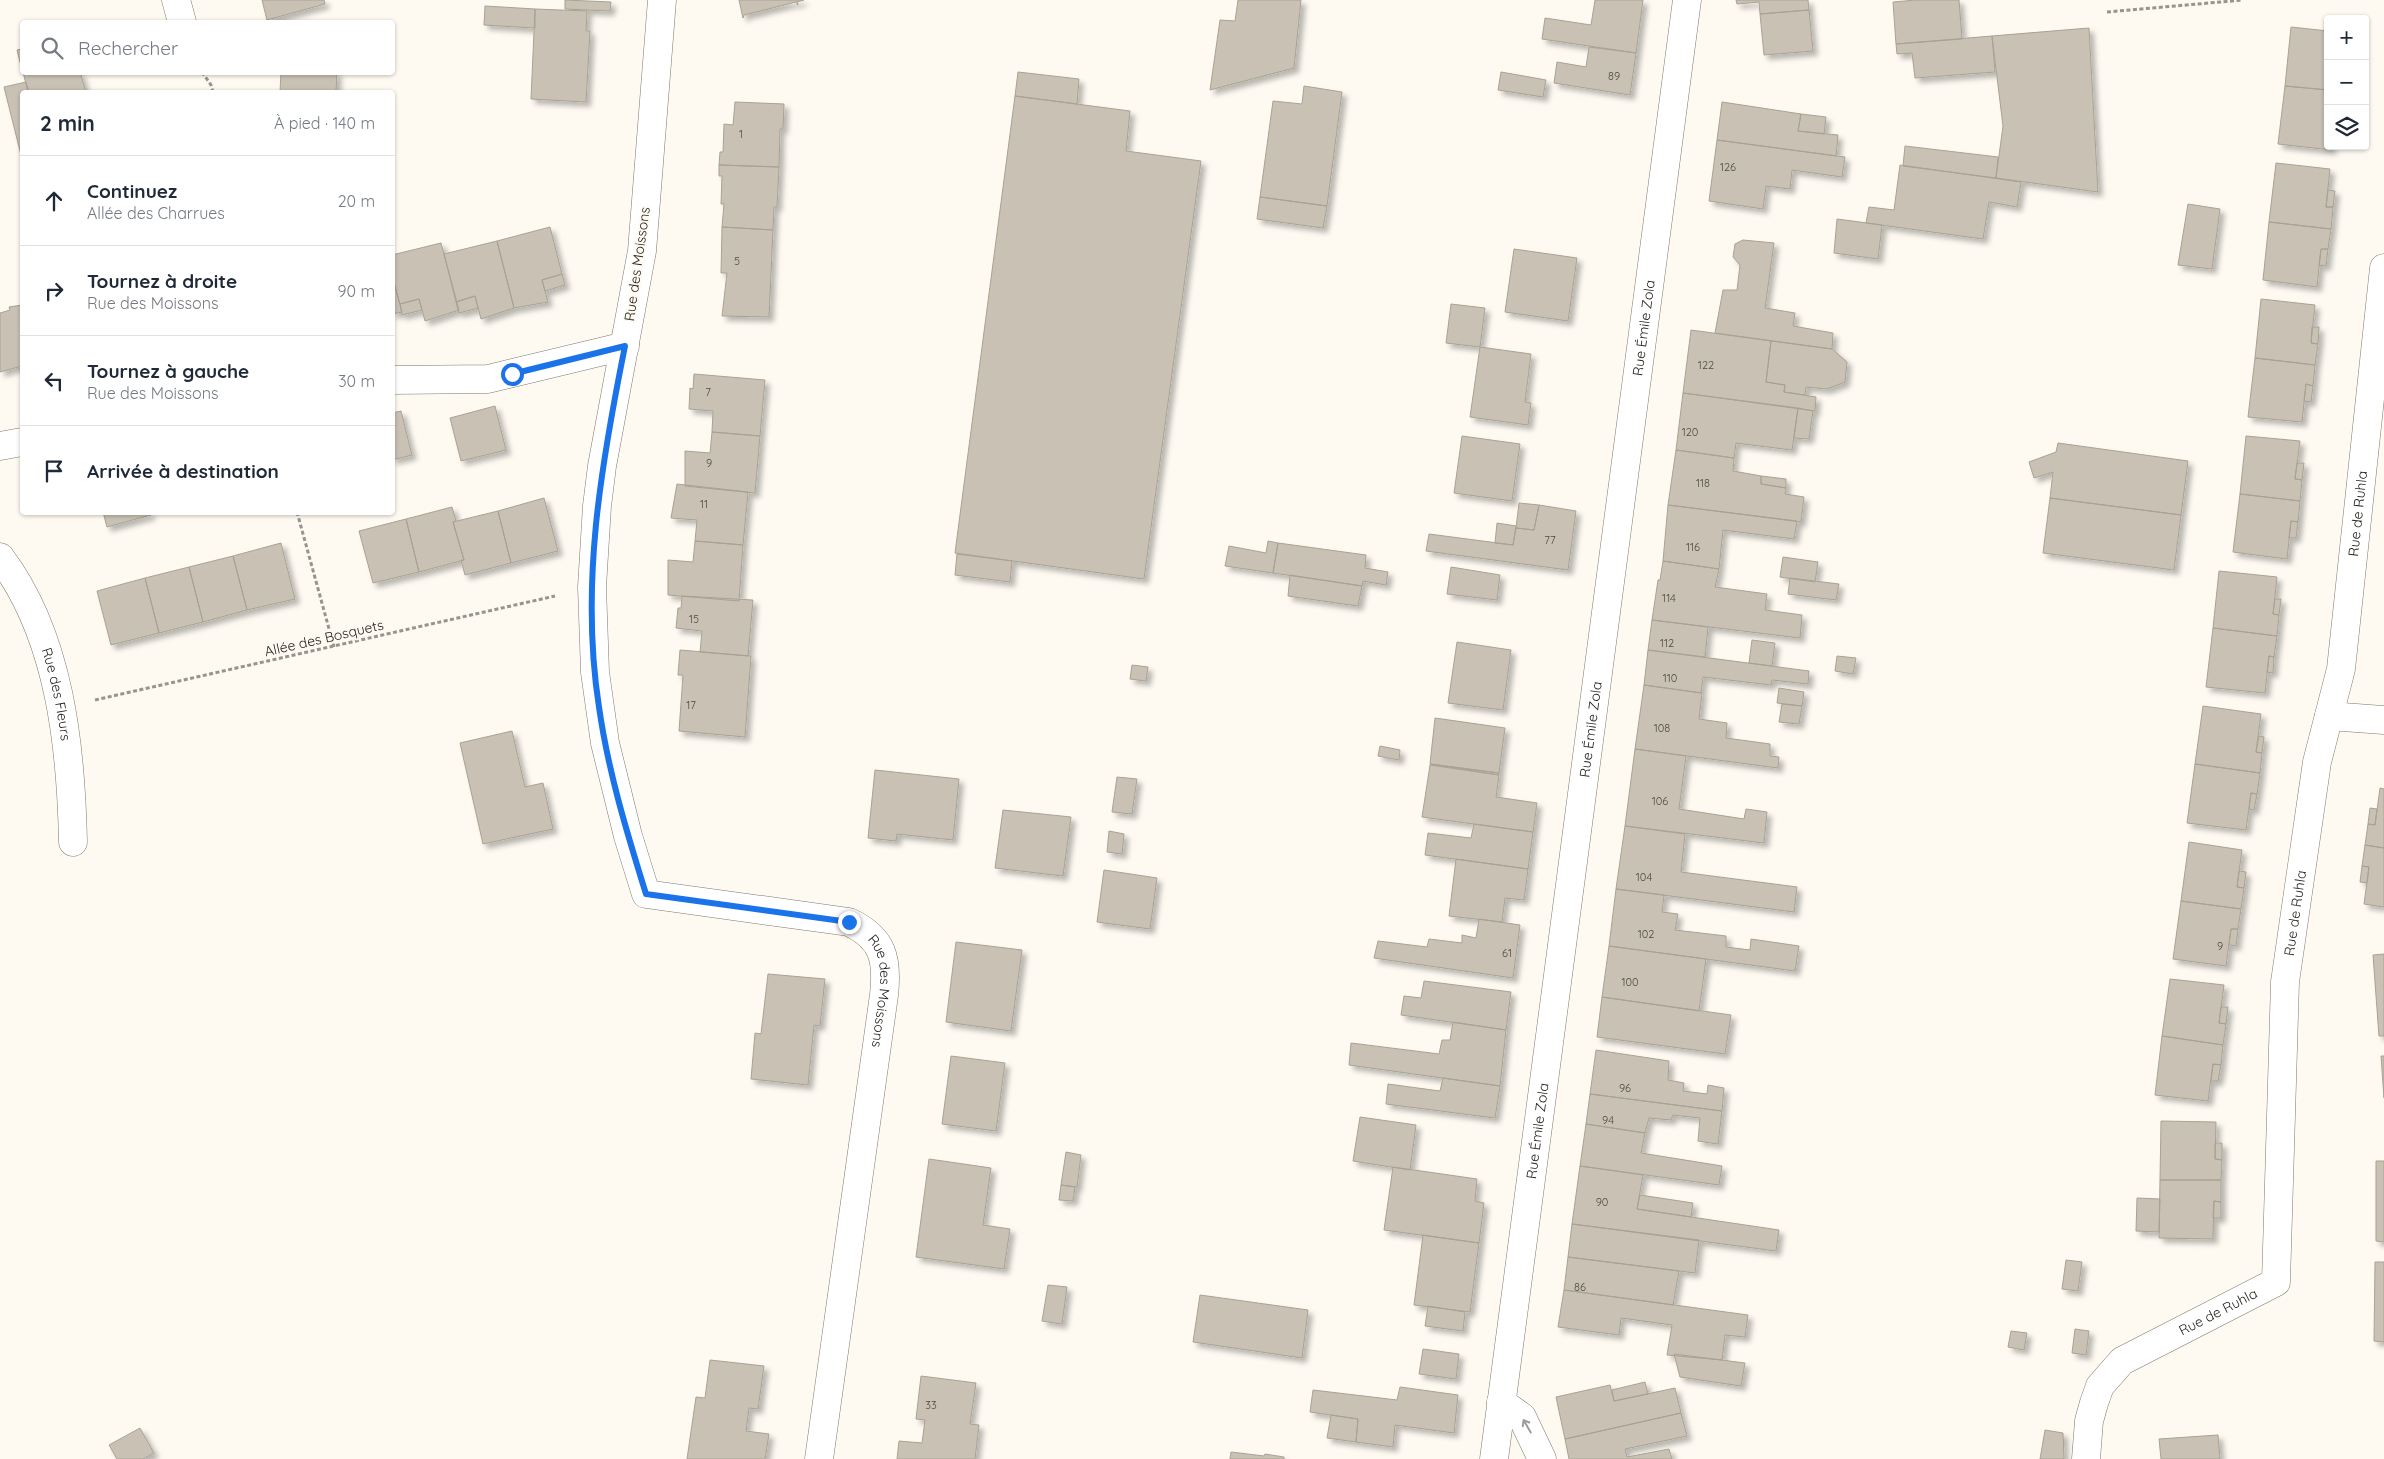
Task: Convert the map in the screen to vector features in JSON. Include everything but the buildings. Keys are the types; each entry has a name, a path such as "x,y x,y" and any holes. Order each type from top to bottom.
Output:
{"street":[{"path":"176,0 181,20"},
{"name":"Rue des Moissons","path":"662,0 642,251 602,466 597,506 592,587 595,672 605,743 628,836 646,894 849,922 864,929 876,942 884,956 887,974 819,1459"},
{"name":"Rue Émile Zola","path":"1494,1459 1687,0"},
{"name":"Rue de Ruhla","path":"2086,1459 2089,1421 2100,1386 2122,1361 2276,1282 2285,982 2317,762 2341,669 2384,268"},
{"path":"395,380 488,379 625,346"},
{"path":"0,446 20,442"},
{"name":"Rue des Fleurs","path":"0,557 21,590 32,613 52,672 60,708 69,774 73,842"},
{"path":"2329,716 2384,720"},
{"path":"1502,1402 1522,1417 1532,1433 1542,1459"}],"path":[{"path":"2107,12 2243,0"},
{"path":"204,75 212,90"},
{"path":"298,515 334,648"},
{"name":"Allée des Bosquets","path":"60,708 334,648 592,587"}],"route":[{"path":"512,374 625,346 607,434 597,506 592,587 593,629 598,706 605,743 628,836 646,894 849,922"}]}
